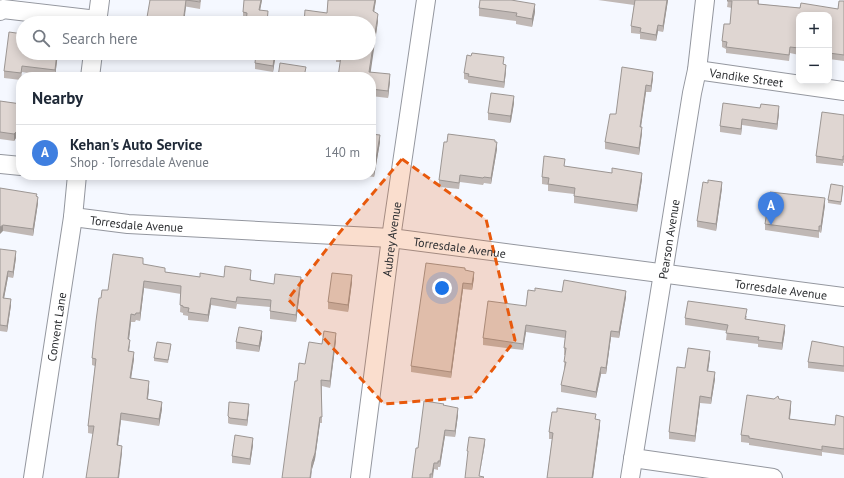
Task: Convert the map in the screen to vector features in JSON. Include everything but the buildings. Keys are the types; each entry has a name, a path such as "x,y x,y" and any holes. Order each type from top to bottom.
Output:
{"street":[{"path":"98,16 100,0"},
{"name":"Aubrey Avenue","path":"360,478 391,238 426,0"},
{"name":"Pearson Avenue","path":"630,478 692,93 697,70 705,0"},
{"path":"0,10 3,9 58,16"},
{"path":"91,72 92,60"},
{"name":"Vandike Street","path":"697,70 844,91"},
{"path":"0,164 16,166"},
{"name":"Convent Lane","path":"33,478 73,217 77,180"},
{"name":"Torresdale Avenue","path":"73,217 128,224 391,238 844,297"},
{"path":"633,458 773,478"}],"highlighted area":[{"path":"402,159 486,219 515,340 472,397 384,404 288,299 340,232"}],"place":[{"name":"Kehan's Auto Service","path":"771,225"}]}
